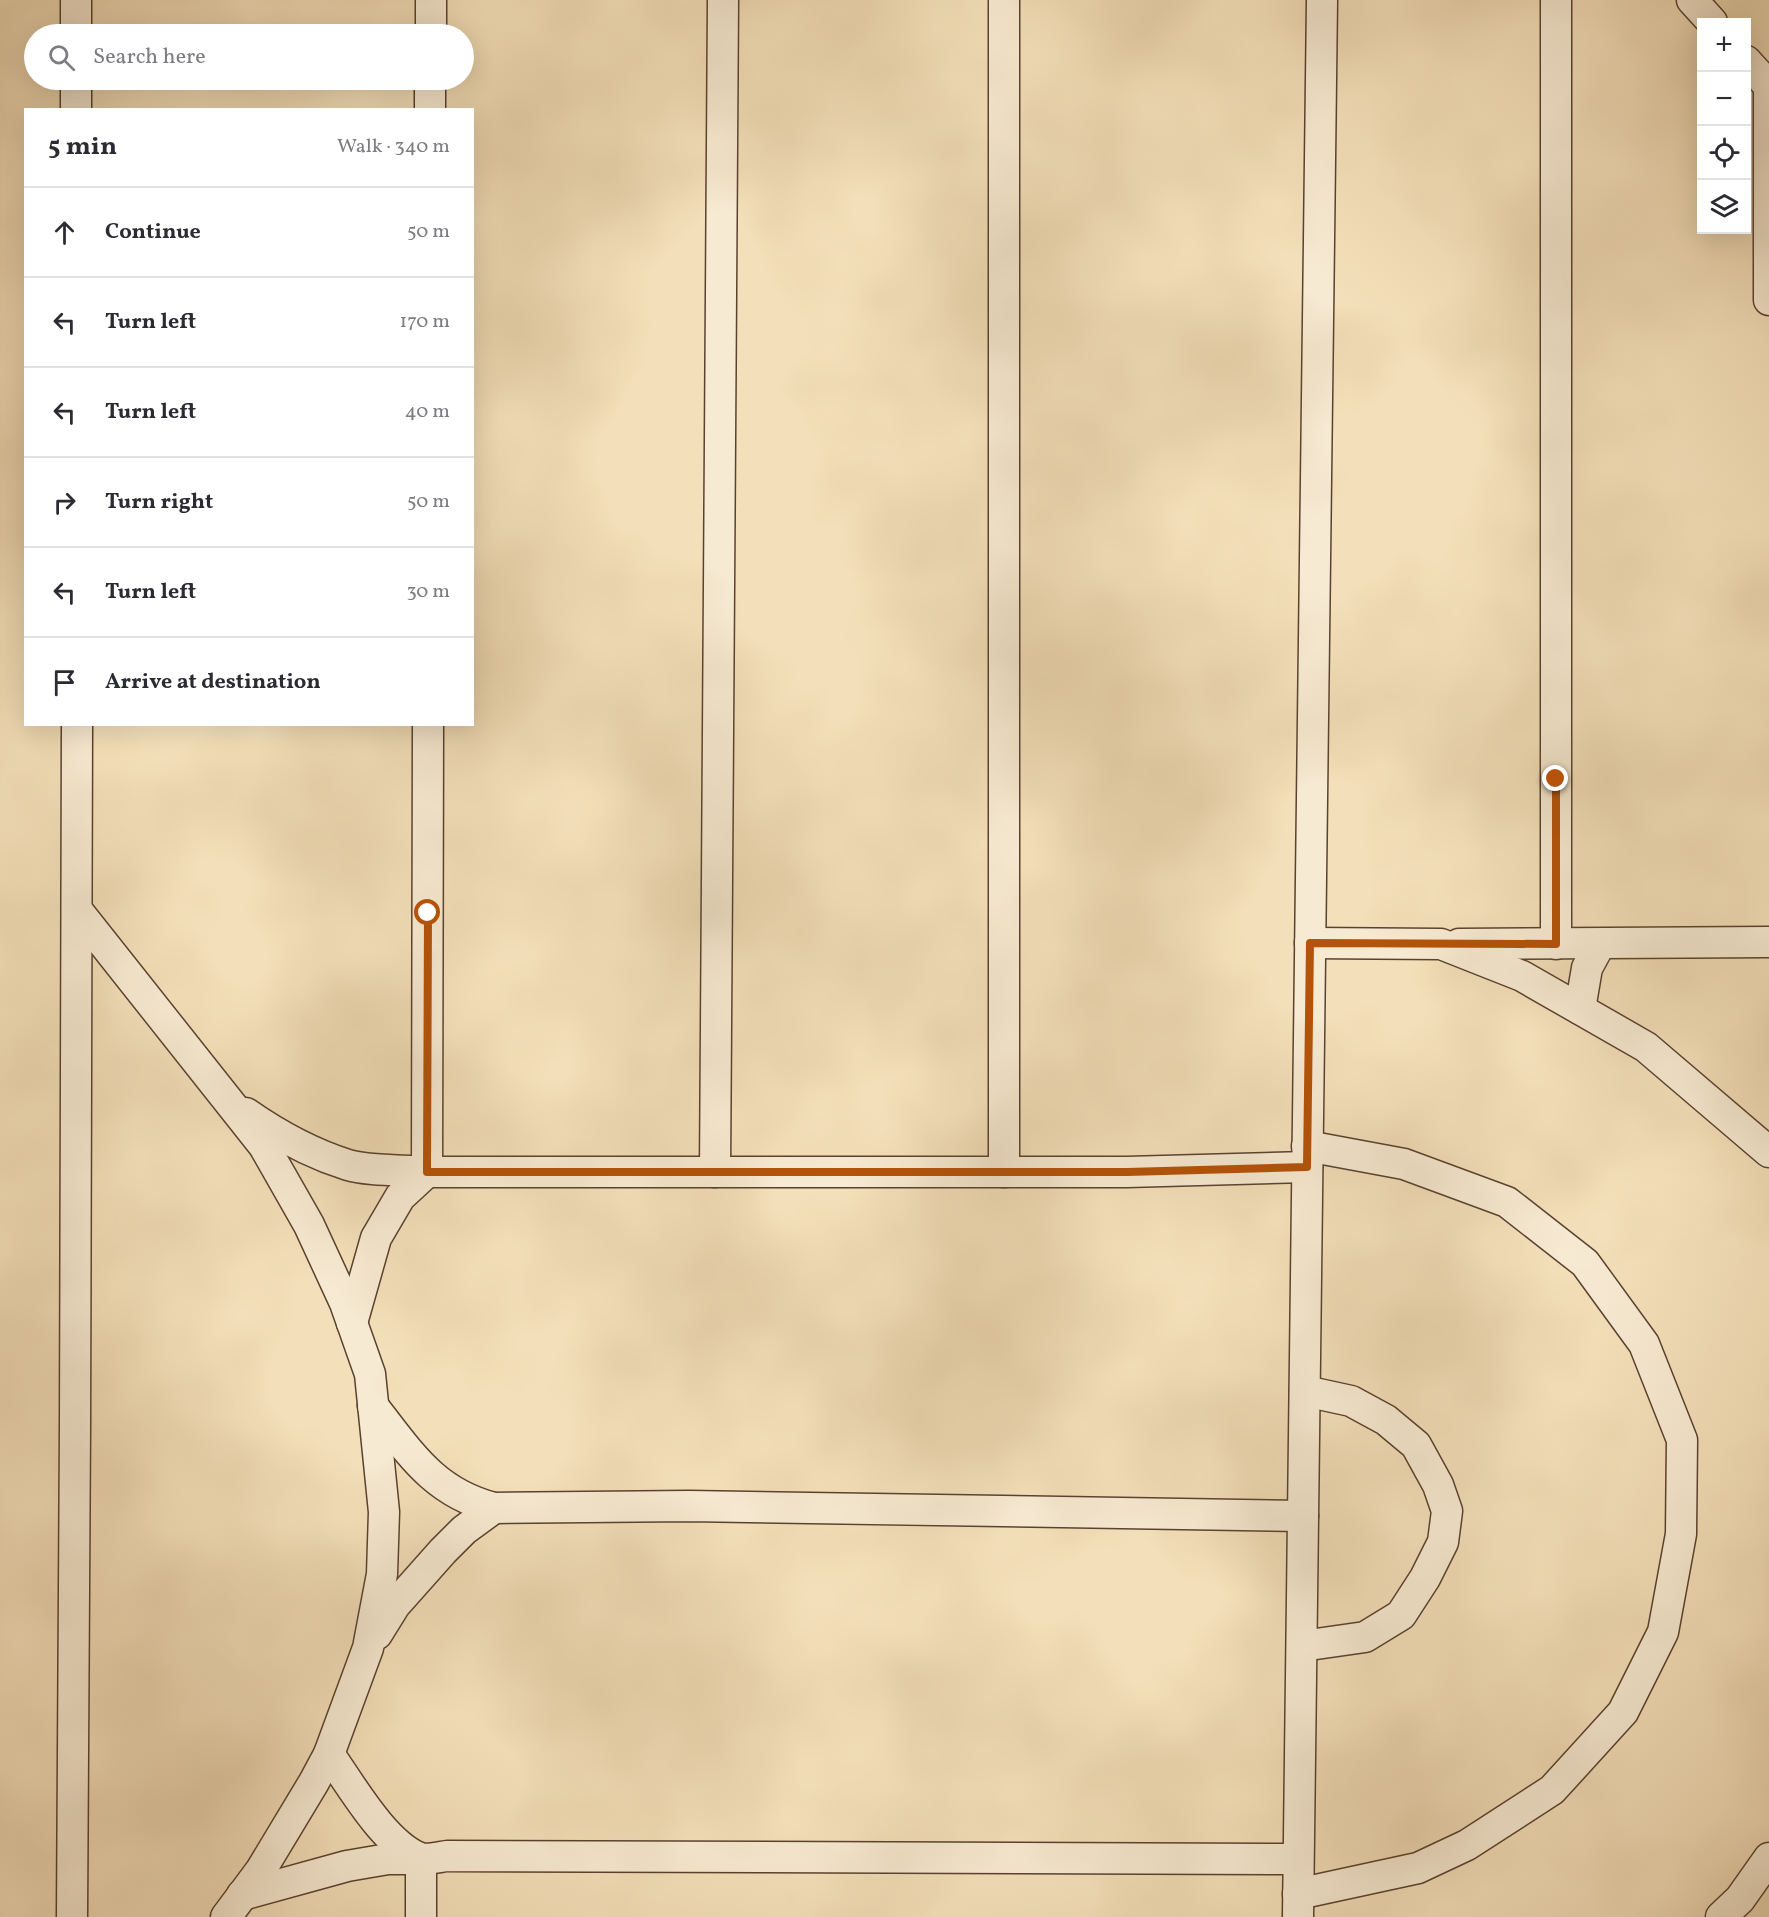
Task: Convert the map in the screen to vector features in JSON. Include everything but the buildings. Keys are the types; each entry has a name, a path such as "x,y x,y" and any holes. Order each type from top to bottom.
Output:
{"street":[{"path":"76,0 76,24"},
{"path":"431,0 431,24"},
{"path":"715,1172 723,0"},
{"path":"1004,0 1004,1172"},
{"path":"224,1097 259,1122 309,1149 350,1166 427,1172 1127,1172 1307,1156 1404,1164 1506,1202 1585,1263 1644,1344 1682,1440 1681,1534 1663,1632 1623,1712 1552,1790 1467,1845 1418,1868 1298,1905 1302,1646 1307,1156 1322,0"},
{"path":"1556,0 1556,944"},
{"path":"1692,0 1708,18"},
{"path":"1751,66 1769,86 1769,300"},
{"path":"76,90 76,108"},
{"path":"430,90 430,108"},
{"path":"72,1917 76,726"},
{"path":"352,1323 376,1238 400,1197 427,1172 428,726"},
{"path":"77,910 264,1146 309,1225 345,1303 370,1374 384,1512 382,1574 368,1648 329,1755 267,1860 234,1906"},
{"path":"1310,943 1769,942"},
{"path":"1441,944 1522,976 1646,1047 1768,1149"},
{"path":"1580,1009 1587,968 1600,944"},
{"path":"1302,1646 1365,1637 1401,1615 1425,1578 1443,1542 1447,1511 1438,1485 1416,1446 1386,1420 1351,1401 1305,1391"},
{"path":"373,1406 432,1477 466,1498 494,1508 690,1506 1303,1516"},
{"path":"368,1648 395,1605 443,1551 464,1530 494,1508"},
{"path":"329,1755 396,1844 421,1859"},
{"path":"234,1906 347,1866 388,1859 470,1856 1298,1859"},
{"path":"1721,1917 1740,1899 1769,1858"},
{"path":"420,1917 421,1859"}],"route":[{"path":"428,913 427,1172 1127,1172 1307,1167 1310,943 1556,944 1556,779"}]}
